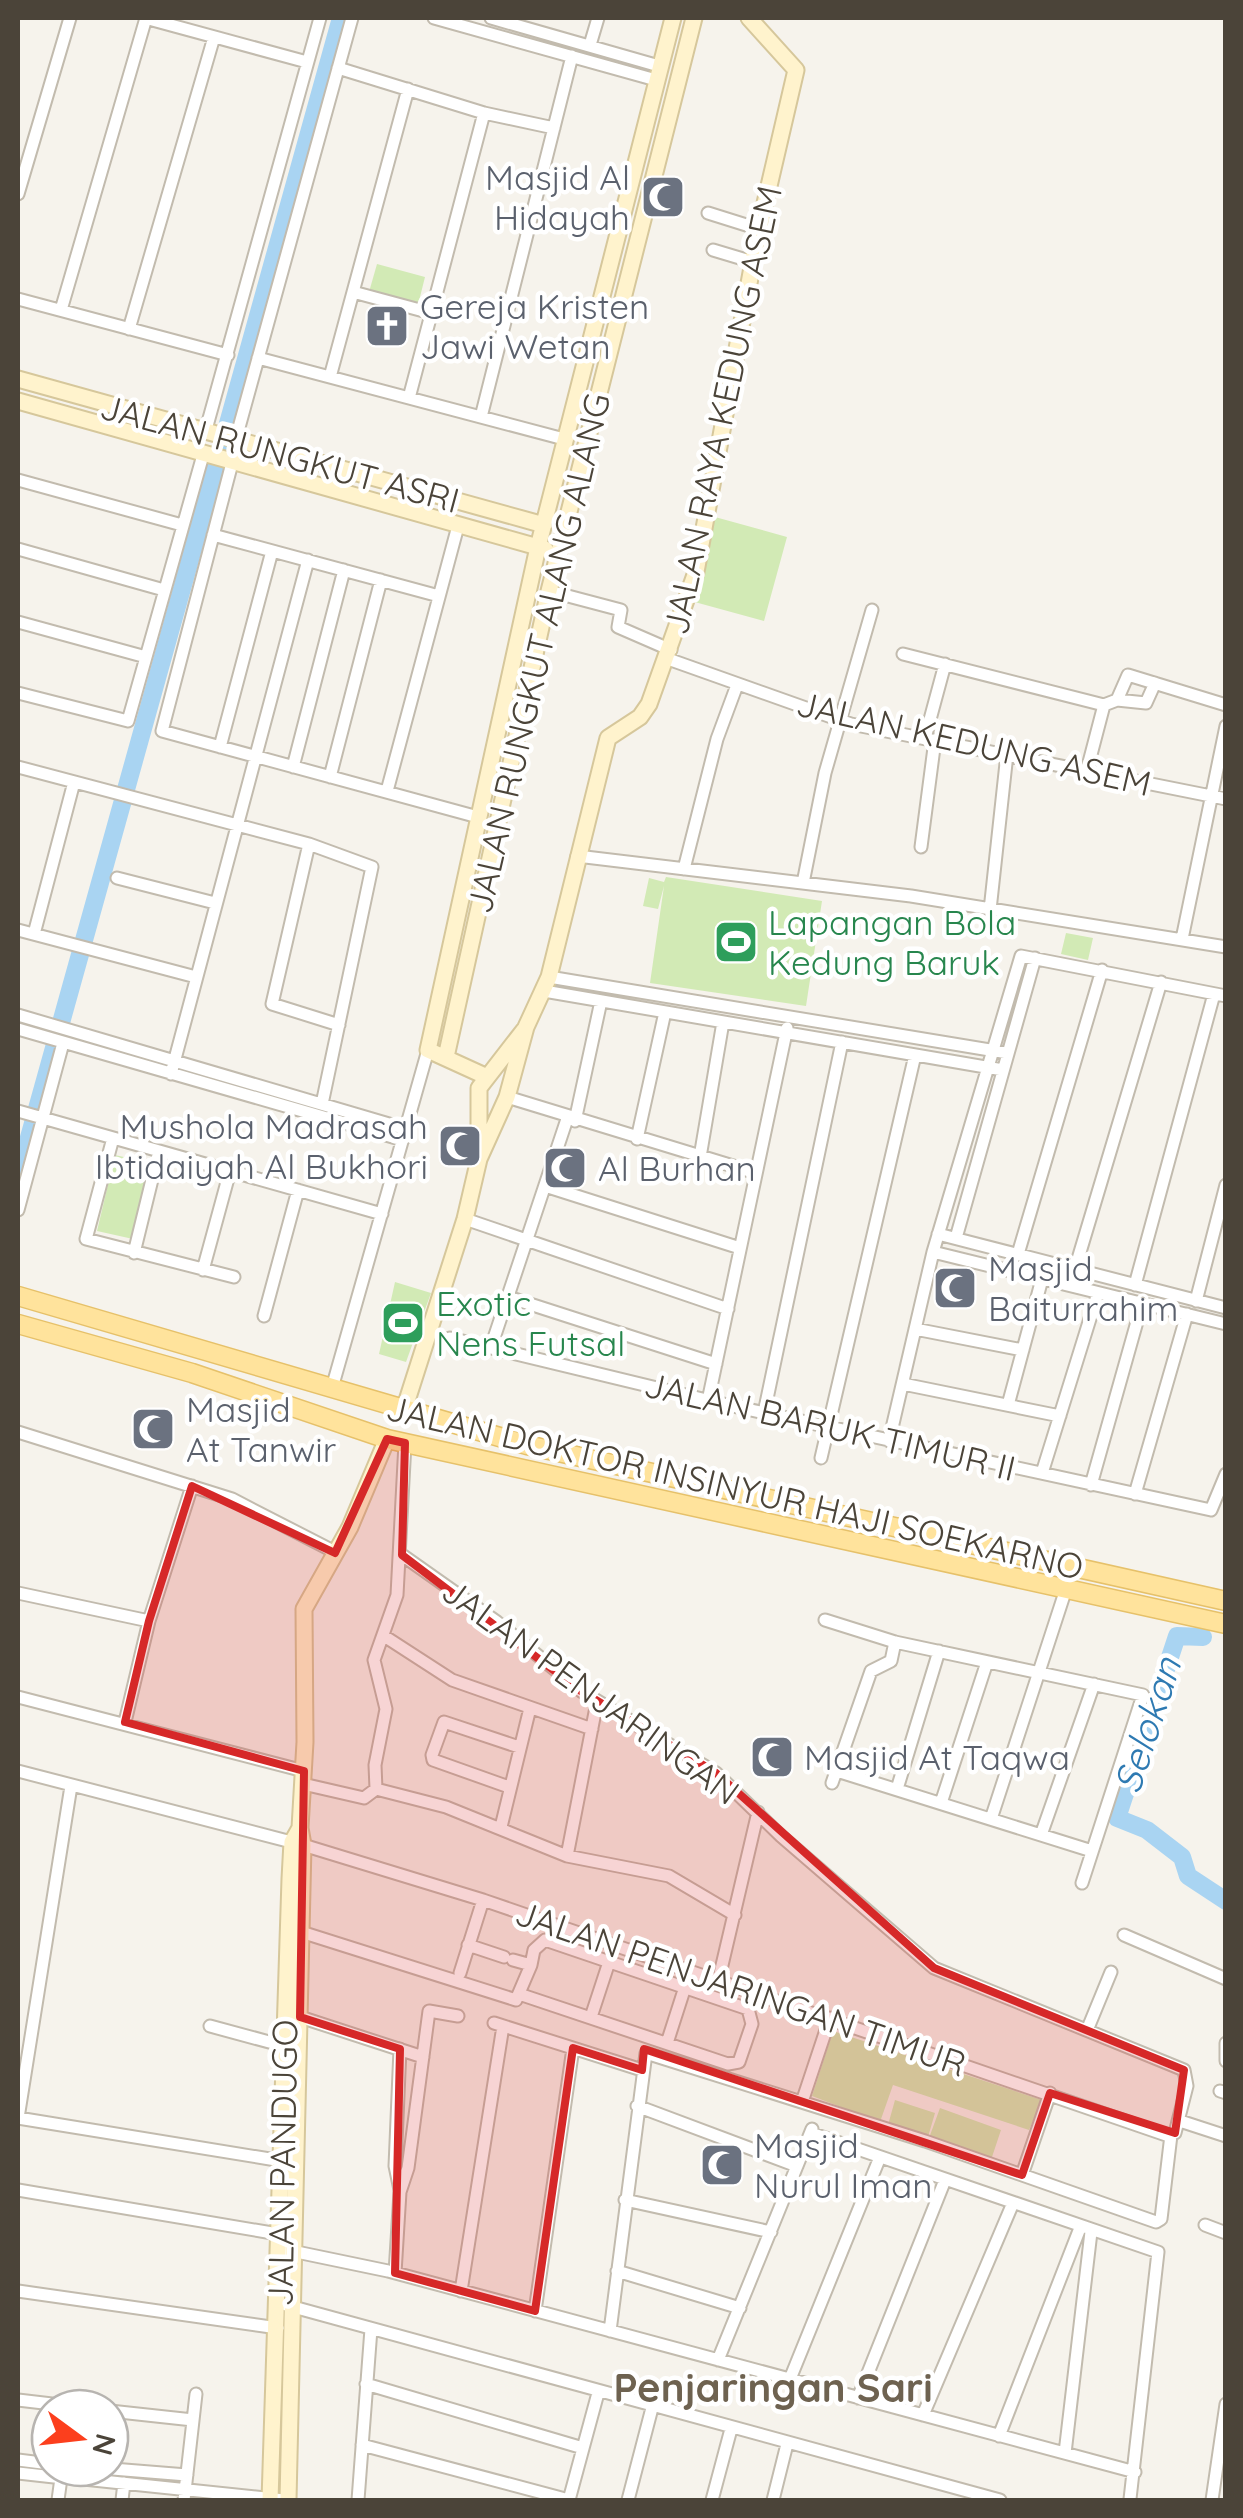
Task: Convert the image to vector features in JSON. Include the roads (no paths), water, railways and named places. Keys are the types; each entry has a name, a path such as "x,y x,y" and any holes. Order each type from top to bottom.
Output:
{"main road":[{"name":"JALAN DOKTOR INSINYUR HAJI SOEKARNO","path":"18,1296 527,1446 1218,1599"},
{"path":"100,1346 110,1333 104,1320"},
{"name":"JALAN DOKTOR INSINYUR HAJI SOEKARNO","path":"18,1324 138,1357 396,1441 1226,1624"},
{"path":"138,1357 133,1341 142,1332"},
{"path":"643,1495 654,1483 648,1472"},
{"path":"680,1504 675,1491 684,1480"},
{"path":"1170,1612 1177,1604 1175,1590"},
{"path":"1202,1619 1198,1606 1218,1599"}],"street":[{"path":"18,194 70,18"},
{"path":"61,310 145,18 307,62"},
{"path":"209,434 320,18"},
{"path":"233,442 352,18"},
{"path":"434,18 572,56 658,73"},
{"path":"491,18 520,22 658,73"},
{"path":"590,46 598,18"},
{"name":"JALAN RUNGKUT ALANG ALANG","path":"428,1050 538,547 673,18"},
{"name":"JALAN RUNGKUT ALANG ALANG","path":"446,1057 549,590 694,18"},
{"name":"JALAN RAYA KEDUNG ASEM","path":"404,1410 439,1335 479,1158 507,1097 526,1027 546,984 608,738 645,710 670,654 696,572 759,228 796,70 749,18"},
{"path":"667,35 678,34 687,40"},
{"path":"129,329 214,37"},
{"path":"481,417 572,56"},
{"path":"338,68 484,113 554,128"},
{"path":"330,376 408,89"},
{"path":"409,398 484,113"},
{"path":"708,213 759,228"},
{"path":"714,250 753,262"},
{"path":"353,292 431,313"},
{"path":"18,298 228,356"},
{"path":"258,358 564,439"},
{"name":"JALAN RUNGKUT ASRI","path":"18,379 233,442 544,525"},
{"path":"40,408 46,387"},
{"path":"18,401 559,552"},
{"path":"18,693 128,721 205,455"},
{"path":"230,462 162,731 478,816"},
{"path":"18,480 182,526"},
{"path":"383,505 389,483"},
{"path":"387,792 458,526"},
{"path":"212,535 439,596"},
{"path":"18,549 164,590"},
{"path":"220,748 272,551"},
{"path":"173,1067 308,560"},
{"path":"293,767 344,570"},
{"path":"330,776 381,580"},
{"name":"JALAN KEDUNG ASEM","path":"549,590 620,610 618,627 670,654 737,685 839,720 1226,799"},
{"path":"803,882 839,720 872,610"},
{"path":"18,622 146,657"},
{"path":"903,654 1104,705 1117,700 1146,704 1155,682"},
{"path":"920,847 930,739 945,664"},
{"path":"1117,700 1126,675 1226,704"},
{"path":"684,870 717,739 737,685"},
{"path":"1087,770 1104,705"},
{"path":"1182,939 1226,726"},
{"path":"990,910 1007,754"},
{"path":"18,767 309,844 372,867 322,1104"},
{"path":"34,934 74,782"},
{"path":"309,844 272,1004 339,1025"},
{"path":"577,856 803,882 1226,947"},
{"path":"116,878 215,903"},
{"path":"18,930 196,978"},
{"path":"1028,957 1220,995 1135,1285"},
{"path":"890,1441 938,1234 993,1051 1028,957"},
{"path":"956,1238 1008,1053 1028,957"},
{"path":"1018,1254 1102,970"},
{"path":"1075,1269 1161,982"},
{"path":"546,984 664,1012 1003,1070"},
{"path":"546,984 789,1017 1008,1053"},
{"path":"492,1347 571,1120 601,1000"},
{"path":"637,1140 664,1012"},
{"path":"18,1016 58,1035"},
{"path":"708,1400 789,1017"},
{"path":"700,1157 723,1022"},
{"name":"JALAN RAYA KEDUNG ASEM","path":"479,1158 478,1100 485,1076 526,1027"},
{"path":"18,1029 58,1035 404,1134"},
{"path":"18,1210 27,1115 58,1035"},
{"path":"764,1413 842,1042"},
{"path":"332,1388 428,1050 485,1076"},
{"path":"821,1458 914,1054"},
{"path":"173,1067 322,1104 404,1134"},
{"path":"507,1097 571,1120 756,1173"},
{"path":"27,1115 382,1214"},
{"path":"113,1138 86,1239 234,1277"},
{"path":"134,1253 160,1151"},
{"path":"203,1270 230,1171"},
{"path":"1196,1300 1226,1185"},
{"path":"545,1186 740,1248"},
{"path":"264,1316 298,1190"},
{"path":"465,1219 728,1309"},
{"path":"938,1234 1226,1308"},
{"path":"933,1252 1226,1324"},
{"path":"1008,1405 1042,1279"},
{"path":"1042,1473 1098,1293"},
{"path":"508,1297 716,1364"},
{"path":"1091,1485 1142,1304"},
{"path":"1135,1494 1186,1314"},
{"path":"915,1329 1023,1350"},
{"name":"JALAN BARUK TIMUR II","path":"439,1335 828,1428 1212,1510 1226,1474"},
{"path":"903,1384 1060,1416"},
{"path":"18,1432 232,1499 335,1552"},
{"path":"376,1788 375,1765 386,1708 374,1660 392,1618 402,1555 396,1441"},
{"name":"JALAN PANDUGO","path":"288,2243 282,2161 284,2046 304,1778 304,1609 396,1441"},
{"path":"124,1722 149,1622 192,1486"},
{"name":"JALAN PENJARINGAN","path":"402,1555 598,1702 716,1773 934,1968 1184,2070 1187,2086 1180,2121"},
{"path":"991,1819 1066,1589"},
{"path":"18,1593 149,1622"},
{"path":"825,1620 895,1642 1143,1695 1082,1883"},
{"path":"384,1636 452,1680 592,1729"},
{"path":"895,1642 891,1661 871,1670 834,1777 896,1789 1092,1851"},
{"path":"896,1789 939,1652"},
{"path":"941,1803 987,1662"},
{"path":"1041,1834 1094,1684"},
{"path":"18,1696 124,1722 364,1798 376,1788"},
{"path":"568,1856 598,1702"},
{"path":"500,1827 530,1708"},
{"path":"509,1787 432,1760 432,1755 444,1722 520,1747"},
{"name":"JALAN PENJARINGAN TIMUR","path":"18,1771 298,1838 719,1978 1171,2135"},
{"path":"71,1786 18,2118 282,2161"},
{"path":"376,1788 446,1807 568,1856 669,1876 734,1915"},
{"path":"719,1978 758,1812"},
{"path":"460,1973 482,1900"},
{"path":"295,1930 516,2000 522,1994 534,1950 545,1940 748,2008 752,2024 735,2065 522,1994"},
{"name":"JALAN PANDUGO","path":"286,2500 286,2305 300,2017 295,1930"},
{"path":"1124,1936 1226,1979"},
{"path":"468,1945 530,1964"},
{"path":"591,2018 609,1962"},
{"path":"1088,2028 1111,1972"},
{"path":"667,2042 686,1988"},
{"path":"395,2273 400,2192 429,2011 458,2016"},
{"path":"300,2017 423,2057"},
{"path":"802,2102 830,2018"},
{"path":"461,2291 498,2024 642,2070"},
{"path":"210,2026 284,2046"},
{"path":"1226,2043 1226,2061"},
{"path":"535,2310 573,2048"},
{"path":"400,2049 395,2166 400,2192"},
{"path":"610,2331 643,2057 651,2052 1156,2222 1161,2219 1171,2135 1180,2121 1226,2136"},
{"path":"1022,2175 1050,2093"},
{"path":"637,2106 797,2166"},
{"path":"718,2360 812,2131 1161,2255 1130,2500"},
{"path":"790,2379 880,2158"},
{"path":"858,2398 945,2180"},
{"path":"18,2190 288,2243 1134,2472"},
{"path":"626,2200 771,2232"},
{"path":"923,2415 1013,2203"},
{"path":"1205,2225 1226,2234"},
{"path":"999,2436 1086,2230"},
{"path":"1064,2453 1086,2230"},
{"path":"617,2271 740,2308"},
{"path":"18,2290 278,2328"},
{"path":"286,2305 1000,2500"},
{"name":"JALAN PANDUGO","path":"270,2500 278,2328 286,2305"},
{"path":"360,2500 370,2328"},
{"path":"366,2384 584,2448"},
{"path":"362,2445 569,2500 598,2392"},
{"path":"186,2488 196,2394"},
{"path":"1212,2500 1226,2404"},
{"path":"628,2500 652,2408"},
{"path":"130,2413 193,2420"},
{"path":"712,2500 731,2429"},
{"path":"788,2444 773,2498 790,2500"},
{"path":"130,2475 186,2488"},
{"path":"130,2483 286,2500"}],"waterway":[{"path":"18,1177 341,18"},
{"name":"Selokan","path":"1203,1637 1177,1636 1117,1818 1147,1830 1182,1857 1188,1876 1226,1901"}],"place":[{"name":"Masjid Al Hidayah","path":"663,197"},
{"name":"Gereja Kristen Jawi Wetan","path":"387,326"},
{"name":"Lapangan Bola Kedung Baruk","path":"736,942"},
{"name":"Mushola Madrasah Ibtidaiyah Al Bukhori","path":"460,1146"},
{"name":"Al Burhan","path":"565,1168"},
{"name":"Masjid Baiturrahim","path":"955,1288"},
{"name":"Exotic Nens Futsal","path":"403,1323"},
{"name":"Masjid At Tanwir","path":"153,1429"},
{"name":"Masjid At Taqwa","path":"772,1757"},
{"name":"Masjid Nurul Iman","path":"722,2165"}],"district":[{"name":"Penjaringan Sari","path":"773,2387"}]}
